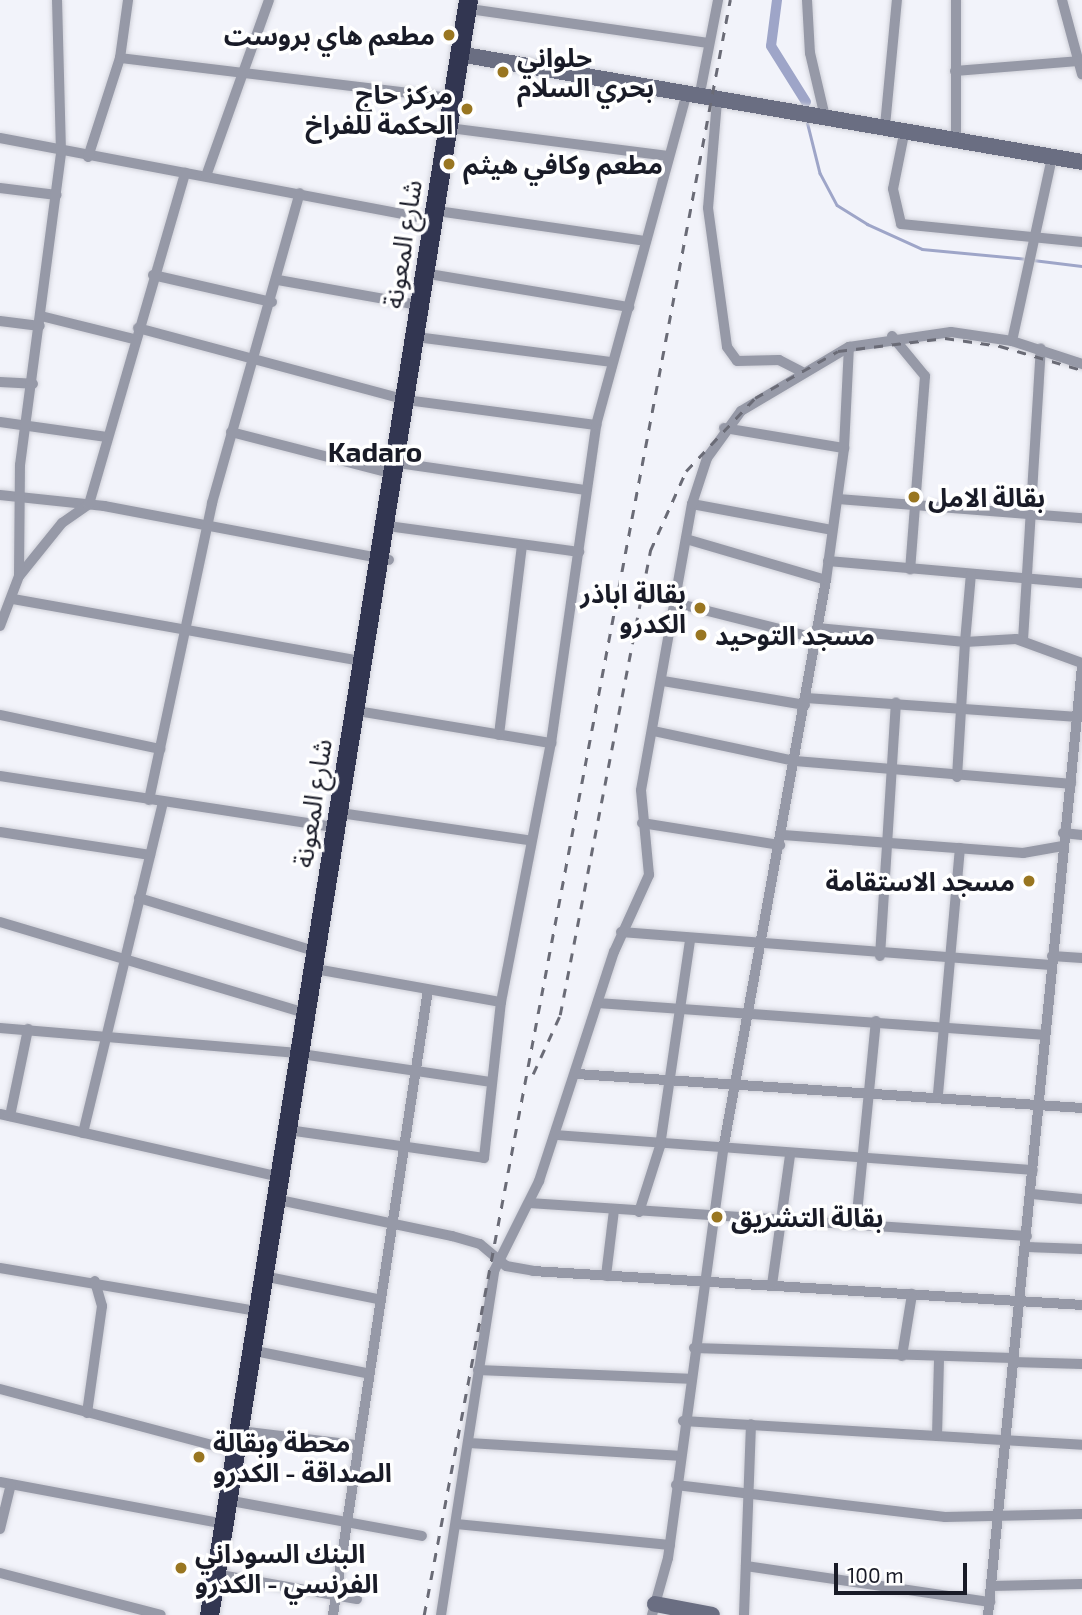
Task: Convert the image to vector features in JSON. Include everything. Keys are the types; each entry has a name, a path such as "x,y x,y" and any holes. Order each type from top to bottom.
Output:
{"highway":[{"name":"شارع المعونة","path":"413,375 424,338 435,275 438,216 452,98 474,3"},
{"name":"شارع المعونة","path":"209,1615 235,1451 260,1352 284,1200 283,1178 295,1131 305,1013 363,712 383,559 413,375 419,305 457,129 464,55"},
{"name":"شارع المعونة","path":"219,1615 248,1432 257,1311 283,1178 303,1054 321,970 362,662 383,559 395,527 398,469"}],"street":[{"path":"0,626 4,610 13,598 19,576 21,497 27,423 61,152 57,0"},
{"path":"88,157 120,58 128,0"},
{"path":"206,176 269,0"},
{"path":"295,1131 404,1149 484,1158 490,1082 501,1002 528,840 551,743 596,425 667,156 692,97 709,43 718,0"},
{"path":"807,0 810,53 820,117"},
{"path":"885,126 897,0"},
{"path":"956,0 956,138"},
{"path":"1062,0 1082,74"},
{"path":"474,3 709,43"},
{"path":"464,55 692,97 905,129 1082,162"},
{"path":"120,58 244,70 452,98"},
{"path":"955,71 1078,61"},
{"path":"717,101 708,208 727,347 737,361 779,360 801,370"},
{"path":"457,129 667,156"},
{"path":"905,129 894,188 898,222 913,229 1082,242"},
{"path":"0,138 88,157 438,216 645,241"},
{"path":"1012,341 1030,270 1033,239 1052,158"},
{"path":"19,576 62,523 89,504 136,333 185,173"},
{"path":"0,188 57,195"},
{"path":"149,800 187,633 207,527 231,432 272,302 300,193"},
{"path":"153,275 272,302"},
{"path":"435,275 629,307"},
{"path":"278,279 419,305"},
{"path":"0,320 40,321 136,333 253,359 409,400 596,425"},
{"path":"441,1615 497,1262 529,1203 556,1135 621,932 649,875 642,823 653,731 692,504 724,428 801,370 849,347 892,336 951,332 1012,341 1082,364"},
{"path":"892,336 925,376 910,569"},
{"path":"424,338 612,362"},
{"path":"712,1615 653,1609 670,1545 683,1421 723,1150 782,840 826,580 844,448 849,347"},
{"path":"1023,640 1041,349"},
{"path":"0,382 33,384"},
{"path":"0,422 27,423 107,437"},
{"path":"724,428 844,448"},
{"path":"231,432 398,469 586,490"},
{"path":"0,495 89,504 383,559"},
{"path":"838,499 1082,518"},
{"path":"692,504 832,530"},
{"path":"395,527 579,552"},
{"path":"686,539 826,580"},
{"path":"499,735 522,545"},
{"path":"828,561 1082,583"},
{"path":"957,776 971,574"},
{"path":"13,598 187,633 362,662"},
{"path":"676,603 816,633 965,642 1023,640 1082,665 1071,784 1061,846 1032,1194 995,1520 988,1615"},
{"path":"663,681 805,701 896,703 1078,717"},
{"path":"880,956 896,703"},
{"path":"363,712 551,743"},
{"path":"0,715 160,749"},
{"path":"653,731 794,761 893,773 1071,784"},
{"path":"0,776 163,803 528,840"},
{"path":"83,1133 163,803"},
{"path":"642,823 782,840 888,842 1023,853 1061,846"},
{"path":"0,832 150,855"},
{"path":"1063,833 1082,835"},
{"path":"938,1094 947,1024 960,848"},
{"path":"139,898 315,951"},
{"path":"0,922 126,963 305,1013"},
{"path":"621,932 760,947 880,956 1052,960 1082,958"},
{"path":"639,1212 660,1146 667,1080 683,1010 690,940"},
{"path":"321,970 501,1002"},
{"path":"332,1615 342,1522 377,1299 393,1223 413,1071 428,990"},
{"path":"599,1003 947,1024 1045,1035"},
{"path":"856,1224 876,1021"},
{"path":"0,1028 108,1033 303,1054 490,1082"},
{"path":"28,1029 5,1115 283,1178"},
{"path":"577,1074 870,1089 1082,1108"},
{"path":"556,1135 660,1146 1033,1170"},
{"path":"772,1285 790,1155"},
{"path":"1032,1194 1082,1199"},
{"path":"284,1200 480,1244 497,1262 606,1276 1082,1305"},
{"path":"529,1203 713,1217 856,1224 1082,1249"},
{"path":"606,1276 614,1210"},
{"path":"0,1268 95,1281 257,1311"},
{"path":"272,1278 377,1299"},
{"path":"87,1413 102,1306 95,1281"},
{"path":"902,1356 912,1294"},
{"path":"694,1348 1082,1364"},
{"path":"260,1352 366,1373"},
{"path":"937,1436 939,1357"},
{"path":"478,1370 689,1379"},
{"path":"0,1389 235,1451"},
{"path":"683,1421 1082,1445"},
{"path":"744,1615 744,1491 751,1424"},
{"path":"248,1432 355,1445"},
{"path":"469,1443 679,1456"},
{"path":"0,1529 5,1483 224,1524"},
{"path":"676,1485 995,1520 1082,1514"},
{"path":"237,1503 422,1536"},
{"path":"456,1524 670,1545"},
{"path":"746,1566 990,1602"},
{"path":"0,1573 161,1615"},
{"path":"226,1577 335,1593 357,1599"},
{"path":"991,1586 1082,1584"}],"waterway":[{"path":"777,0 771,46 806,102"},
{"path":"807,121 820,173 837,205 867,224 922,249 1027,259"},
{"path":"1033,260 1082,266"}],"railway":[{"path":"424,1615 730,0"},
{"path":"533,1074 560,1015 650,551 686,471 755,398 838,351 945,338 1000,346 1082,370"}],"place":[{"name":"مطعم هاي بروست","path":"449,35"},
{"name":"حلواني بحري السلام","path":"503,72"},
{"name":"مركز حاج الحكمة للفراخ","path":"467,109"},
{"name":"مطعم وكافي هيثم","path":"449,164"},
{"name":"بقالة الامل","path":"914,497"},
{"name":"بقالة اباذر الكدرو","path":"700,608"},
{"name":"مسجد التوحيد","path":"701,635"},
{"name":"مسجد الاستقامة","path":"1029,881"},
{"name":"بقالة التشريق","path":"717,1217"},
{"name":"محطة وبقالة الصداقة - الكدرو","path":"199,1457"},
{"name":"البنك السوداني الفرنسي - الكدرو","path":"181,1568"}],"district":[{"name":"Kadaro","path":"375,451"}]}
